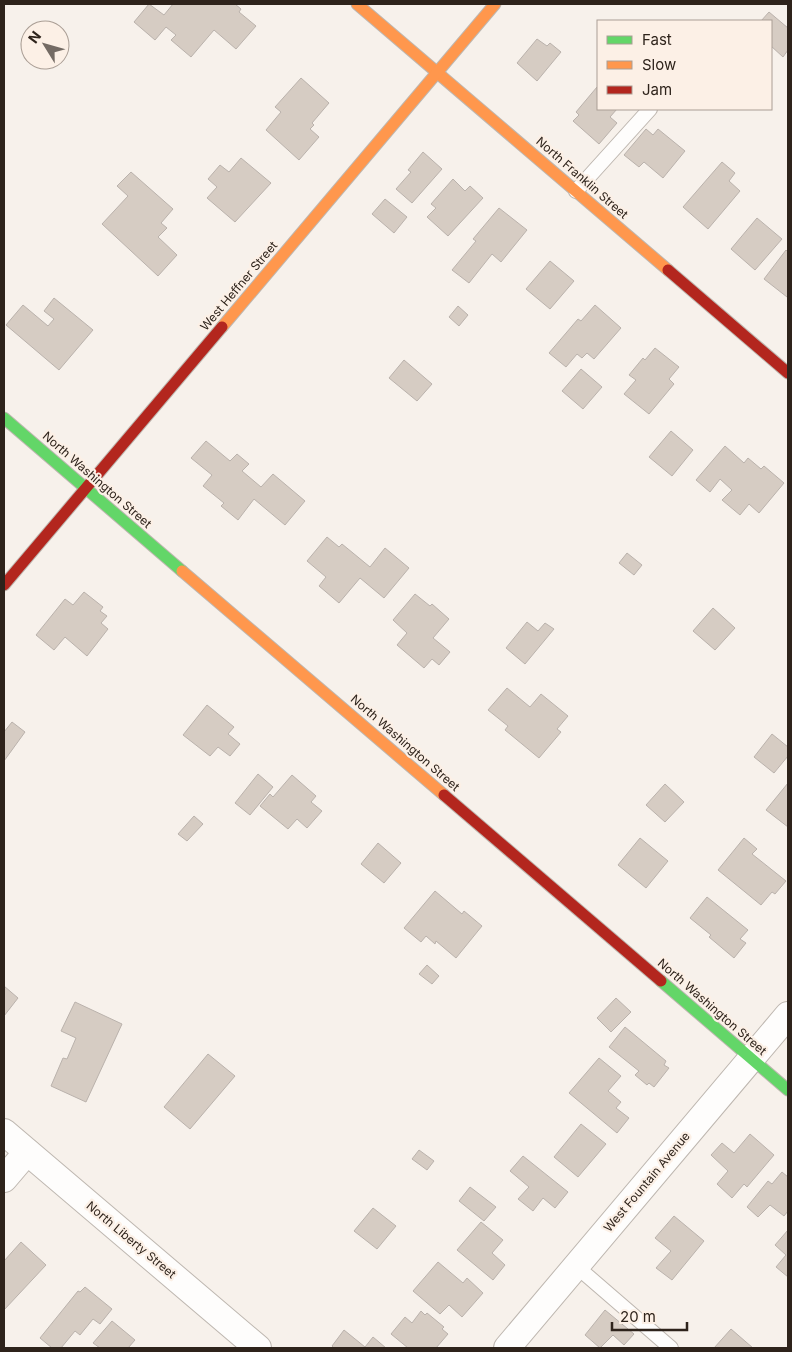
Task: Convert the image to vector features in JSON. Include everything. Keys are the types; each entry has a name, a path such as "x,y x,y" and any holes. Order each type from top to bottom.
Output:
{"street":[{"name":"North Franklin Street","path":"358,4 788,373"},
{"name":"West Heffner Street","path":"4,586 495,4"},
{"name":"North Washington Street","path":"4,418 788,1090"},
{"name":"West Fountain Avenue","path":"507,1348 788,1015"},
{"name":"North Liberty Street","path":"4,1132 258,1348"},
{"path":"4,1179 27,1152"}],"lane":[{"path":"576,191 649,110"},
{"path":"576,1266 671,1348"}],"building":[{"path":"149,4 164,15 173,4 235,4 241,9 239,12 256,26 236,49 214,30 191,57 171,40 176,35 166,27 155,40 134,22"},
{"path":"769,12 788,28 788,50 783,57 772,47 772,20 762,20"},
{"path":"537,39 547,46 550,43 561,52 537,81 517,63"},
{"path":"301,78 329,103 312,123 314,125 310,129 319,137 299,160 266,130 281,112 275,107"},
{"path":"597,87 597,110 616,110 610,117 617,123 599,144 573,121 579,115 576,112"},
{"path":"646,129 653,135 658,129 685,151 663,178 644,162 639,167 624,155"},
{"path":"423,152 442,169 412,203 396,189 411,172 408,170"},
{"path":"241,158 271,183 235,222 207,198 217,187 208,179 220,165 229,172"},
{"path":"722,162 735,173 729,181 740,191 708,229 683,207"},
{"path":"131,172 173,209 161,223 167,228 158,237 177,255 158,276 102,224 128,196 117,186"},
{"path":"453,179 465,191 470,186 483,198 448,236 427,217 436,208 431,204"},
{"path":"385,199 407,217 394,233 372,214"},
{"path":"499,208 527,230 501,262 492,254 469,283 452,270 476,241 473,239"},
{"path":"757,218 782,239 755,270 731,249"},
{"path":"786,250 788,252 787,297 764,279"},
{"path":"550,261 574,281 550,309 526,289"},
{"path":"54,298 93,330 59,370 6,325 23,305 48,326 54,319 44,311"},
{"path":"595,305 621,328 594,359 587,353 582,358 577,354 566,367 549,353 578,319 581,321"},
{"path":"458,306 468,315 459,326 449,317"},
{"path":"655,348 679,367 669,379 674,384 649,414 624,394 636,380 629,375 643,358 645,360"},
{"path":"404,360 432,384 417,401 389,378"},
{"path":"581,369 602,387 583,409 562,391"},
{"path":"671,431 693,450 672,476 649,457"},
{"path":"206,441 230,461 237,454 249,464 242,471 261,487 273,474 305,501 285,525 254,499 238,520 221,506 224,503 203,486 212,475 191,458"},
{"path":"725,446 744,463 748,458 761,469 764,466 784,483 759,513 749,504 740,515 722,500 732,490 720,479 710,492 696,480"},
{"path":"327,537 339,547 342,544 370,567 385,548 409,568 384,598 360,578 339,603 319,586 326,577 307,561"},
{"path":"627,553 642,565 634,575 619,563"},
{"path":"84,592 103,607 100,611 107,616 101,623 108,629 87,656 65,637 54,650 36,635 65,599 73,605"},
{"path":"415,594 430,606 432,604 449,619 433,638 450,652 439,665 432,659 424,668 397,645 407,633 393,620"},
{"path":"713,608 735,628 715,650 693,631"},
{"path":"527,622 538,631 545,623 554,629 525,664 506,648"},
{"path":"507,688 530,707 541,694 568,716 557,729 561,732 539,758 505,730 508,726 488,710"},
{"path":"207,705 234,727 228,734 240,744 230,756 218,747 210,756 183,735"},
{"path":"12,722 25,732 4,761 4,732"},
{"path":"772,734 788,747 788,756 774,773 754,757"},
{"path":"258,774 273,787 250,815 235,803"},
{"path":"292,775 316,796 311,802 322,811 307,828 297,819 288,829 260,806 270,794 273,797"},
{"path":"788,783 788,827 766,810"},
{"path":"665,784 684,802 665,822 646,805"},
{"path":"194,816 203,824 187,841 178,834"},
{"path":"640,838 668,861 646,888 618,865"},
{"path":"744,838 757,849 752,854 786,881 775,894 772,892 761,905 718,870"},
{"path":"378,843 401,863 384,883 361,864"},
{"path":"435,891 462,914 464,911 482,926 456,958 436,941 435,944 426,936 421,942 404,928"},
{"path":"707,897 748,930 740,939 746,943 734,958 709,937 711,935 690,918"},
{"path":"427,965 439,976 432,984 419,974"},
{"path":"4,986 18,998 4,1016"},
{"path":"616,998 631,1012 611,1032 597,1018"},
{"path":"75,1002 122,1024 86,1102 51,1086 63,1058 67,1059 76,1038 61,1031"},
{"path":"625,1027 666,1061 664,1065 669,1068 654,1087 649,1083 647,1085 635,1075 639,1071 609,1047"},
{"path":"208,1054 235,1076 190,1129 164,1107"},
{"path":"599,1058 621,1076 608,1091 621,1102 616,1108 629,1118 617,1133 569,1093"},
{"path":"581,1124 606,1144 578,1177 554,1157"},
{"path":"750,1134 774,1155 747,1187 744,1184 732,1198 717,1184 728,1171 711,1155 722,1143 734,1153"},
{"path":"419,1150 434,1161 427,1170 412,1159"},
{"path":"523,1156 568,1192 555,1208 543,1198 533,1211 518,1199 529,1187 510,1171"},
{"path":"782,1172 788,1177 788,1211 784,1216 770,1205 758,1217 747,1207 768,1181 772,1184"},
{"path":"470,1187 496,1207 484,1221 459,1201"},
{"path":"373,1208 396,1226 377,1249 354,1231"},
{"path":"674,1216 704,1241 672,1280 656,1268 671,1251 655,1238"},
{"path":"481,1222 503,1240 492,1253 505,1265 493,1280 457,1250"},
{"path":"788,1230 788,1277 776,1267 786,1255 775,1245"},
{"path":"21,1242 46,1265 4,1310 4,1261"},
{"path":"438,1262 463,1283 467,1278 483,1293 462,1317 449,1305 440,1314 413,1291"},
{"path":"85,1287 112,1309 100,1324 93,1319 80,1335 75,1331 61,1348 52,1348 40,1338 78,1291 80,1292"},
{"path":"605,1310 634,1334 624,1345 613,1335 600,1348 585,1335"},
{"path":"421,1311 425,1315 427,1313 444,1327 442,1329 448,1334 436,1348 408,1348 391,1334 405,1317 412,1323"},
{"path":"112,1321 135,1340 128,1348 100,1348 93,1343"},
{"path":"731,1329 753,1348 714,1348"},
{"path":"344,1330 365,1347 373,1337 386,1348 334,1348 332,1346"}],"traffic: fast":[{"path":"4,418 182,571"},
{"path":"661,981 788,1090"}],"traffic: slow":[{"path":"357,4 668,270"},
{"path":"222,327 495,4"},
{"path":"182,571 444,795"}],"traffic: jam":[{"path":"668,270 788,373"},
{"path":"4,585 222,327"},
{"path":"444,795 661,981"}]}
